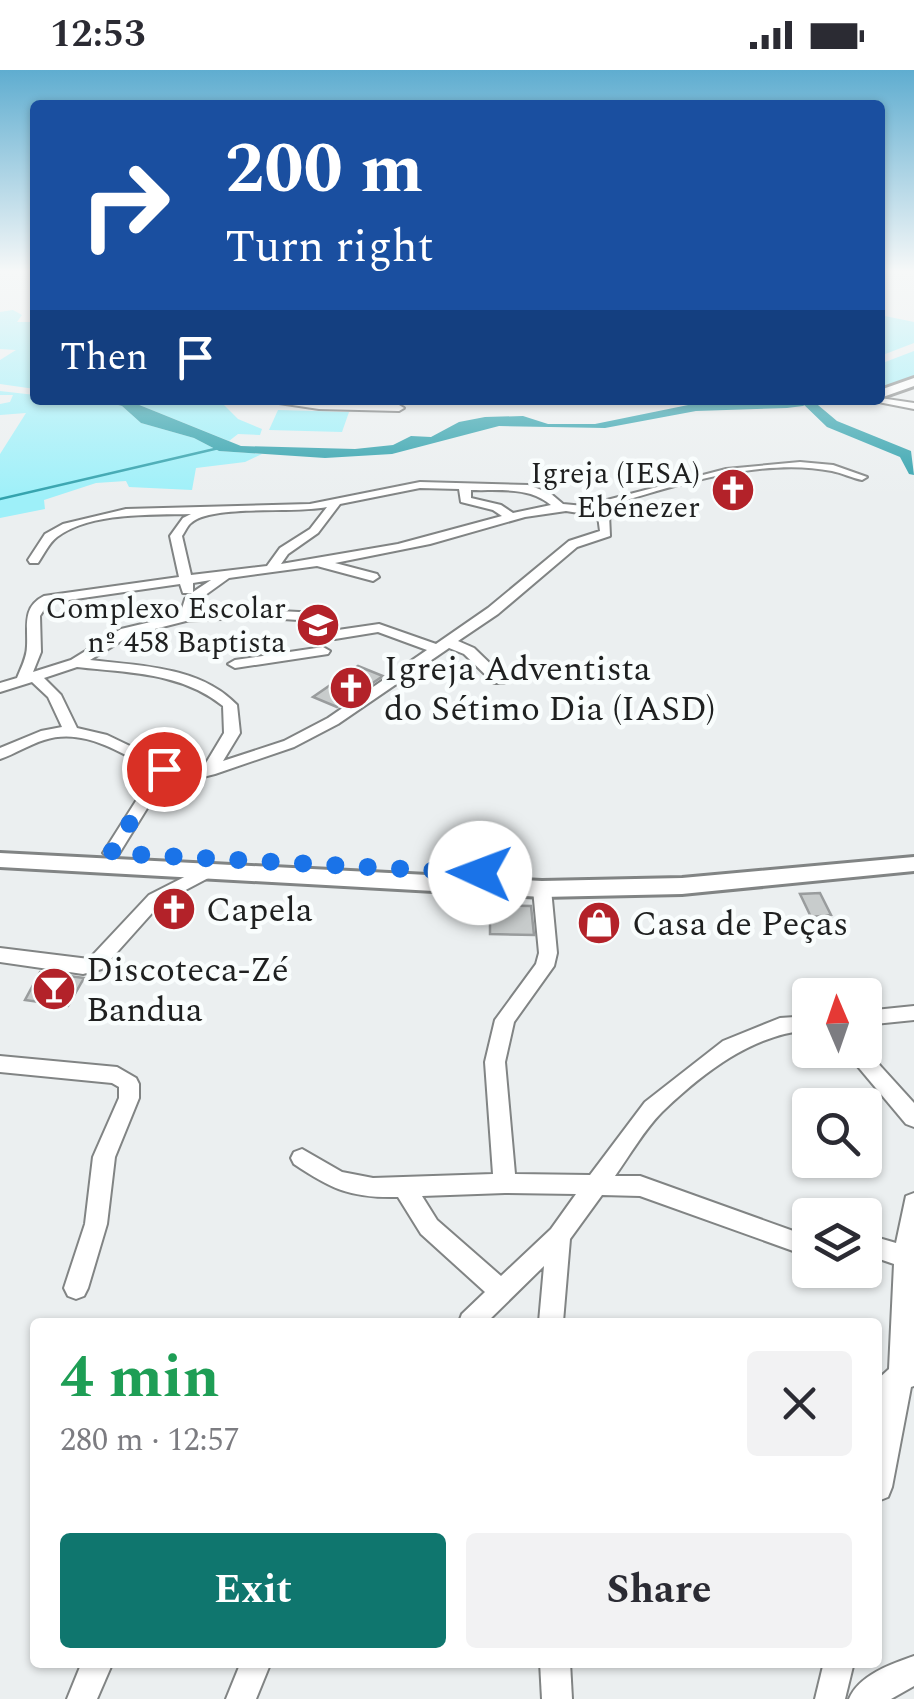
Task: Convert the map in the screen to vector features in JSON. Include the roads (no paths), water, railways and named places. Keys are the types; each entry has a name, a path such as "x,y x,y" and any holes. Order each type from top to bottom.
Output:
{"main road":[{"path":"885,392 914,382"},
{"path":"0,847 567,875 680,872 914,854"},
{"path":"0,860 542,889 682,886 914,864"}],"street":[{"path":"885,402 914,406"},
{"path":"310,405 400,408"},
{"path":"583,510 724,473 826,465 862,477"},
{"path":"34,560 48,537 67,526 126,512 334,504 394,488 465,487 537,490 562,509"},
{"path":"465,487 465,500 496,507 508,515"},
{"path":"272,568 284,551 314,531 334,504"},
{"path":"0,754 23,741 70,729 102,738 182,778 288,744 334,721 493,611 573,544 606,533 603,514 562,509 508,515 439,538 316,562 40,602 30,628 33,652 29,679"},
{"path":"192,600 176,536 187,520 206,511"},
{"path":"316,562 374,577"},
{"path":"186,617 192,600 228,575"},
{"path":"0,688 76,663 126,632 186,617 251,611 277,617 319,617 335,635"},
{"path":"236,664 320,658 326,641 335,635 379,628 469,651 499,680"},
{"path":"76,663 187,679 221,696 230,705 232,733 209,770"},
{"path":"29,679 54,695 70,729"},
{"path":"111,853 164,769"},
{"path":"0,955 82,967 95,964 154,899 206,872"},
{"path":"505,1183 495,1062 505,1020 545,966 548,953 542,889"},
{"path":"882,1016 914,1013"},
{"path":"476,1318 559,1236 652,1108 730,1046 780,1025 792,1024"},
{"path":"0,1064 117,1075 128,1084 129,1098 104,1158 96,1224 76,1288"},
{"path":"870,1068 914,1118"},
{"path":"302,1158 322,1173 353,1186 405,1188 505,1183 640,1186 792,1240"},
{"path":"405,1188 429,1227 504,1293"},
{"path":"882,1471 907,1374 906,1257 914,1203"},
{"path":"551,1318 559,1236"},
{"path":"882,1249 906,1257"},
{"path":"882,1392 907,1374"},
{"path":"82,1699 95,1668"},
{"path":"241,1699 254,1668"},
{"path":"555,1668 557,1699"},
{"path":"830,1699 838,1668"},
{"path":"864,1699 914,1671"}],"waterway":[{"path":"811,405 832,424 906,454 914,471"},
{"path":"0,499 219,448"}],"place":[{"name":"Igreja (IESA) Ebénezer","path":"733,490"},
{"name":"Complexo Escolar nº 458 Baptista","path":"318,625"},
{"name":"Igreja Adventista do Sétimo Dia (IASD)","path":"351,688"},
{"name":"Capela","path":"174,909"},
{"name":"Casa de Peças","path":"599,923"},
{"name":"Discoteca-Zé Bandua","path":"54,989"}]}
